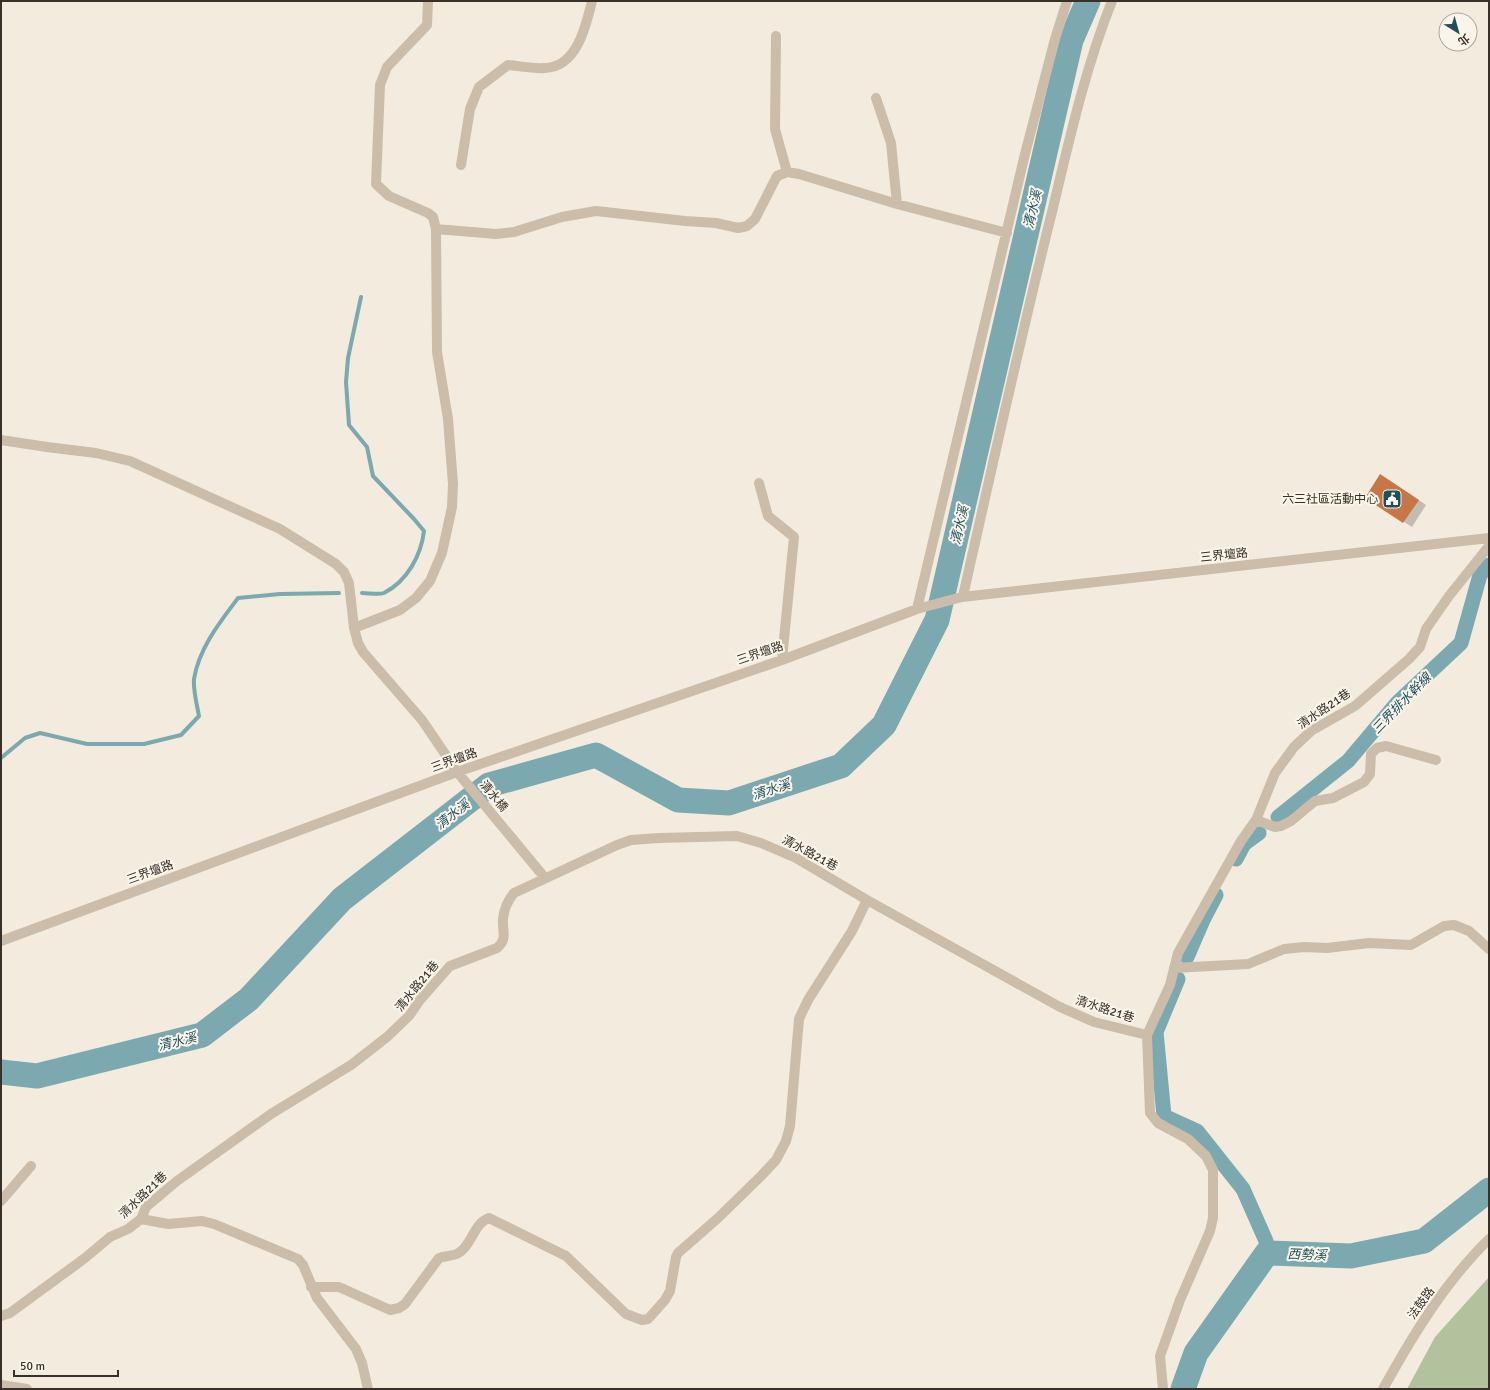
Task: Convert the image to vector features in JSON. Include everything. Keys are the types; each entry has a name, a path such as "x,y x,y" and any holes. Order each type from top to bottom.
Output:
{"street":[{"path":"354,628 400,610 416,598 430,581 442,552 452,507 453,484 448,419 437,352 436,229 433,218 428,213 389,196 376,184 380,85 387,67 420,35 427,25 428,1"},
{"path":"461,165 470,109 478,87 508,65 546,68 565,62 584,34 592,1"},
{"path":"918,609 1054,38 1067,1"},
{"path":"962,597 1031,296 1076,115 1098,36 1112,1"},
{"path":"776,36 775,129 787,172"},
{"path":"876,98 891,144 897,204"},
{"path":"436,229 496,234 514,232 562,217 596,211 685,221 716,222 738,228 747,226 755,219 777,176 787,172 799,174 897,204 1007,233"},
{"name":"清水橋","path":"1,440 96,453 130,461 280,528 336,564 344,572 349,583 354,628 358,643 363,652 422,720 458,772 545,878"},
{"path":"759,482 768,516 794,537 782,660"},
{"name":"三界壇路","path":"1,941 458,772 782,660 918,609 962,597 1489,538"},
{"name":"清水路21巷","path":"1,1316 10,1313 85,1258 110,1237 128,1229 141,1219 146,1207 177,1181 272,1114 351,1065 387,1038 409,1016 420,1000 450,966 497,948 502,944 504,938 503,919 508,901 514,893 617,845 631,840 737,836 761,843 796,858 867,900 1060,1007 1094,1022 1147,1035 1170,985 1178,953 1238,847 1256,820 1275,773 1294,747 1311,731 1355,706 1409,659 1420,647 1426,629 1445,602 1489,546"},
{"path":"1256,820 1275,827 1281,826 1291,821 1316,801 1333,798 1364,782 1370,774 1371,754 1377,748 1386,746 1436,760"},
{"path":"311,1287 339,1287 390,1310 399,1308 405,1304 439,1258 457,1255 462,1251 483,1220 489,1218 566,1256 626,1314 642,1320 648,1319 666,1300 670,1291 678,1253 718,1218 776,1160 786,1141 790,1126 799,1019 808,1000 852,931 867,900"},
{"path":"1174,968 1248,964 1284,949 1327,948 1368,943 1411,945 1444,926 1454,925 1469,931 1489,949"},
{"path":"1147,1035 1150,1113 1158,1123 1188,1139 1206,1156 1213,1170 1213,1218 1210,1231 1180,1300 1160,1356 1163,1389"},
{"path":"1,1201 31,1166"},
{"path":"141,1219 168,1224 202,1221 214,1224 298,1259 303,1265 311,1287 317,1298 356,1349 362,1363 368,1389"},
{"name":"法鼓路","path":"1383,1389 1412,1336 1468,1260 1489,1239"},
{"path":"1,1385 27,1389"}],"green space":[{"path":"1489,1277 1489,1389 1407,1389 1435,1337"}],"building":[{"name":"六三社區活動中心","path":"1380,474 1419,500 1403,523 1365,498"}],"waterway":[{"name":"清水溪","path":"1,1072 37,1076 202,1035 249,999 342,899 489,785 596,755 678,800 729,803 841,766 884,725 937,620 1071,40 1088,1"},
{"path":"361,297 348,358 346,382 349,425 367,447 373,476 424,531 420,550 412,567 400,582 382,594 362,593"},
{"name":"三界排水幹線","path":"1278,817 1348,761 1397,703 1461,643 1480,575 1489,565"},
{"path":"1,758 25,738 40,733 87,744 144,744 181,735 199,716 195,698 194,679 200,657 211,636 238,598 280,594 339,593"},
{"name":"三界排水幹線","path":"1236,859 1244,844 1259,833"},
{"name":"三界排水幹線","path":"1187,957 1216,895"},
{"name":"三界排水幹線","path":"1178,979 1156,1032 1164,1116 1197,1131 1243,1189 1266,1241 1267,1253"},
{"name":"西勢溪","path":"1183,1389 1196,1353 1267,1253 1351,1256 1424,1241 1489,1190"}],"place":[{"name":"六三社區活動中心","path":"1392,499"}]}
